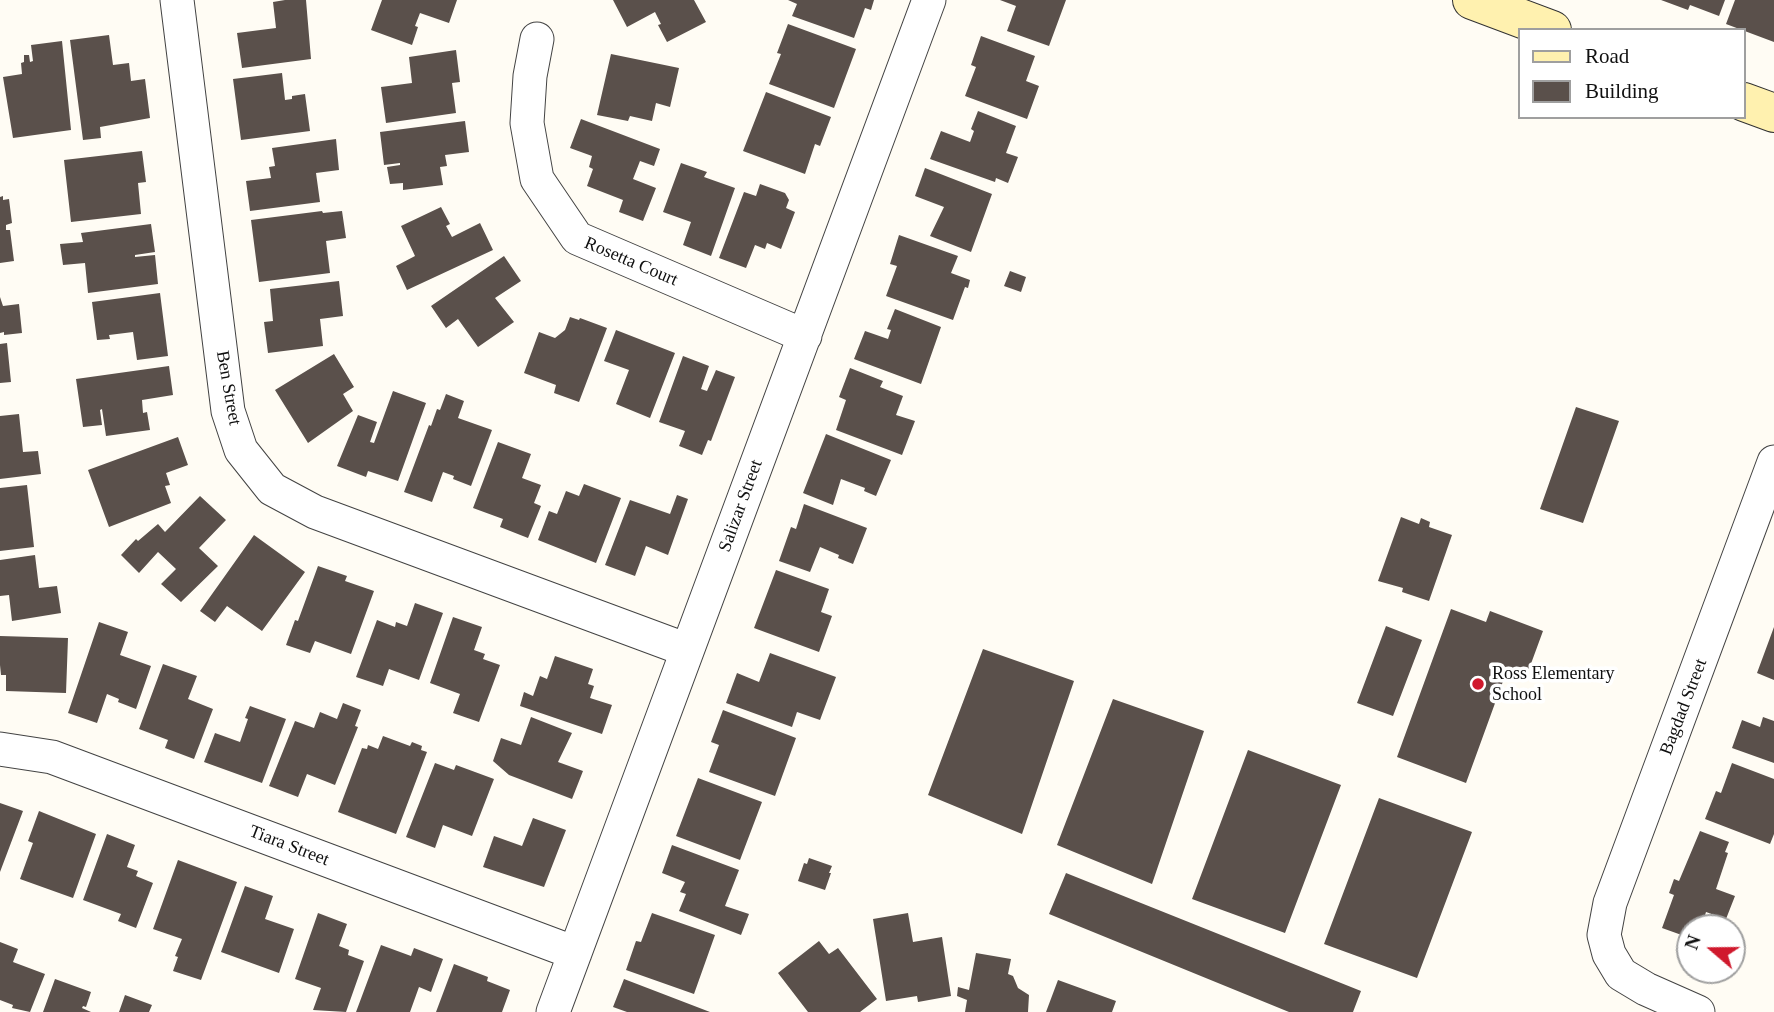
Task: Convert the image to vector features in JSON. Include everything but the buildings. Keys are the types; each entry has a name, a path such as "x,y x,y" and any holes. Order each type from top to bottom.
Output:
{"street":[{"name":"Ben Street","path":"177,0 228,411 241,450 272,489 315,512 687,650"},
{"name":"Salizar Street","path":"553,1012 929,0"},
{"path":"1472,0 1547,28"},
{"name":"Rosetta Court","path":"537,39 530,76 527,123 537,179 577,238 805,336"},
{"path":"1746,103 1774,113"},
{"name":"Bagdad Street","path":"1698,1012 1646,989 1621,974 1609,954 1605,934 1610,903 1774,462"},
{"name":"Tiara Street","path":"0,749 52,757 575,953"}],"place":[{"name":"Ross Elementary School","path":"1478,684"}]}
